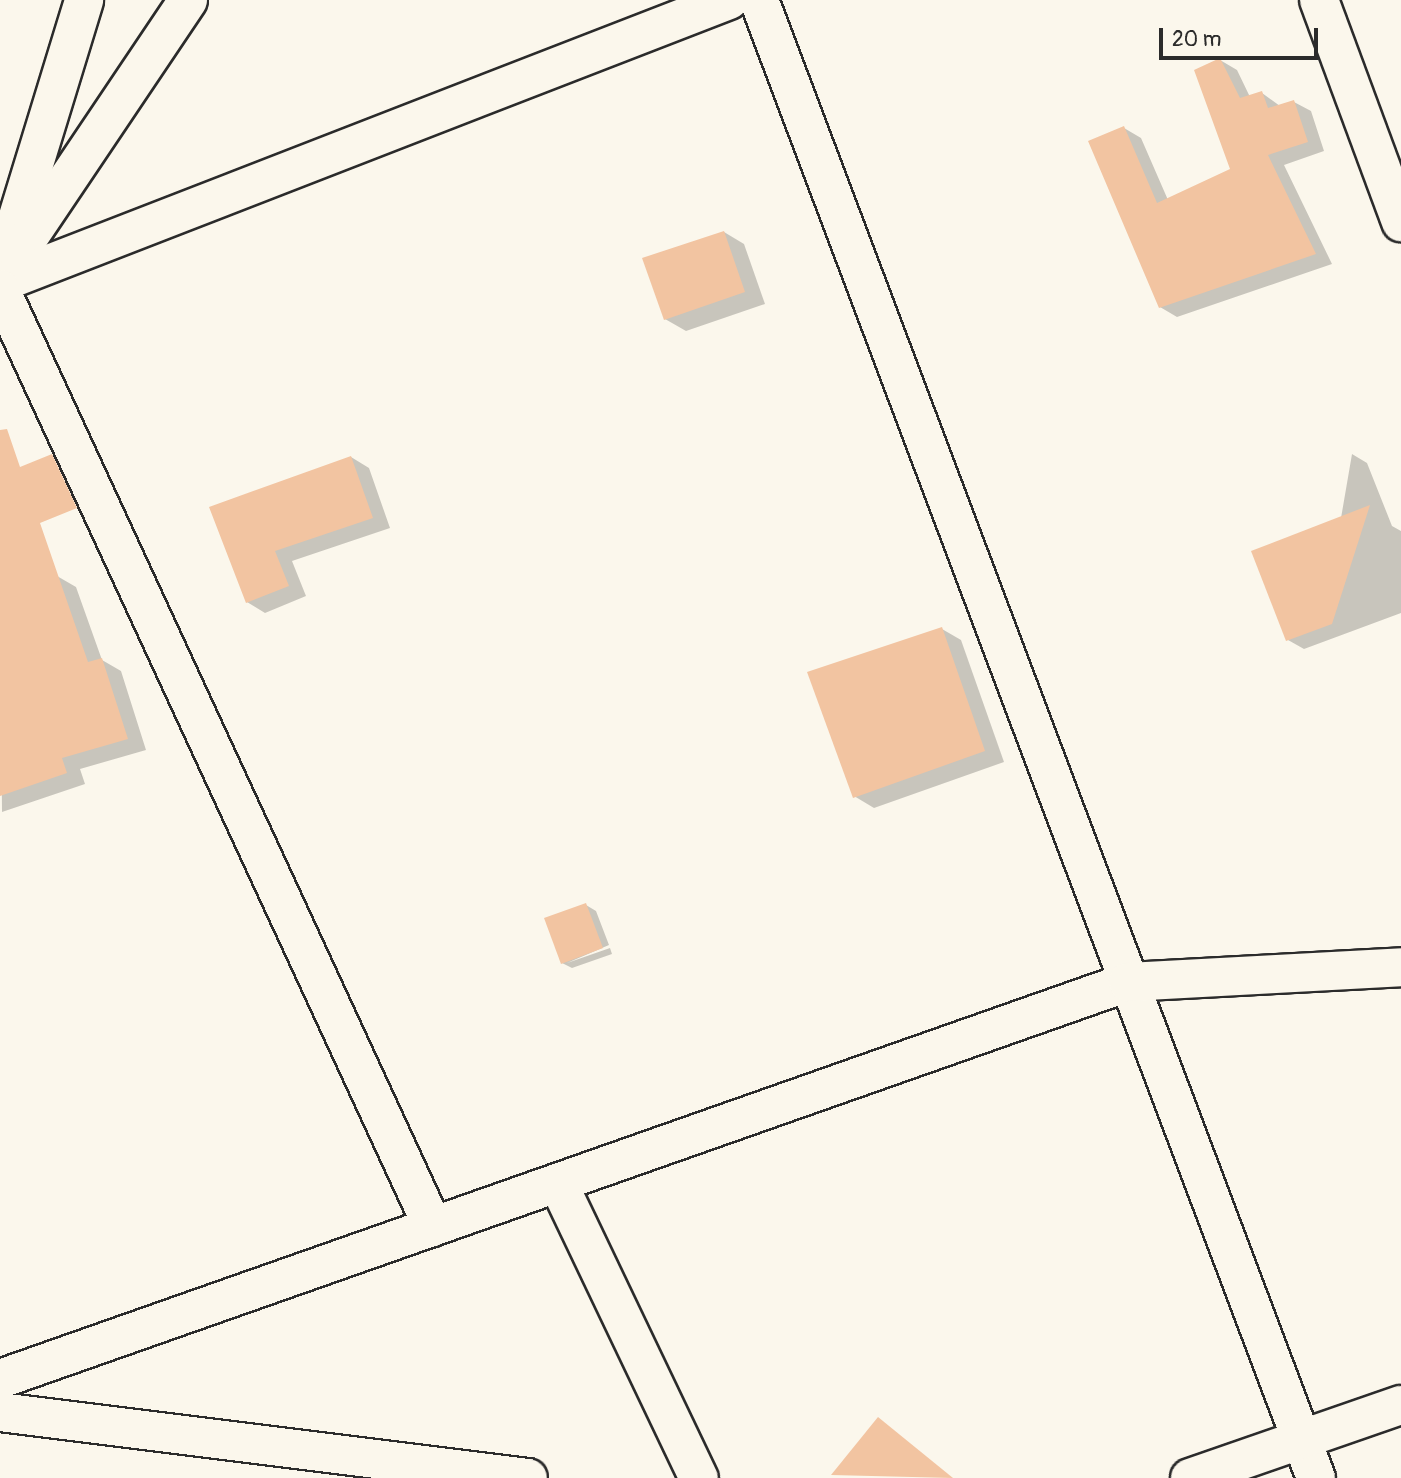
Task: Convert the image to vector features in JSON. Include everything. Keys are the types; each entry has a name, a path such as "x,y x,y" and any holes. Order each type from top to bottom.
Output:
{"street":[{"path":"0,280 84,0"},
{"path":"0,280 188,0"},
{"path":"0,280 729,0"},
{"path":"759,0 1316,1478"},
{"path":"1319,0 1401,222"},
{"path":"0,289 433,1227"},
{"path":"0,1379 1128,982 1401,967"},
{"path":"558,1183 699,1478"},
{"path":"1190,1478 1302,1442 1401,1405"},
{"path":"0,1412 528,1478"}],"building":[{"path":"1220,58 1240,98 1262,91 1268,108 1294,100 1308,142 1268,155 1316,254 1159,308 1088,141 1124,126 1157,203 1230,169 1194,70"},
{"path":"724,231 745,292 664,320 642,258"},
{"path":"7,429 20,467 52,454 77,508 40,523 88,662 102,658 128,739 62,758 67,773 0,796 0,430"},
{"path":"351,456 373,518 275,551 289,586 246,603 209,507"},
{"path":"1370,505 1332,624 1286,641 1251,551"},
{"path":"942,627 985,751 853,798 807,672"},
{"path":"586,903 603,948 561,964 544,918"},
{"path":"878,1417 953,1478 831,1475"}]}
